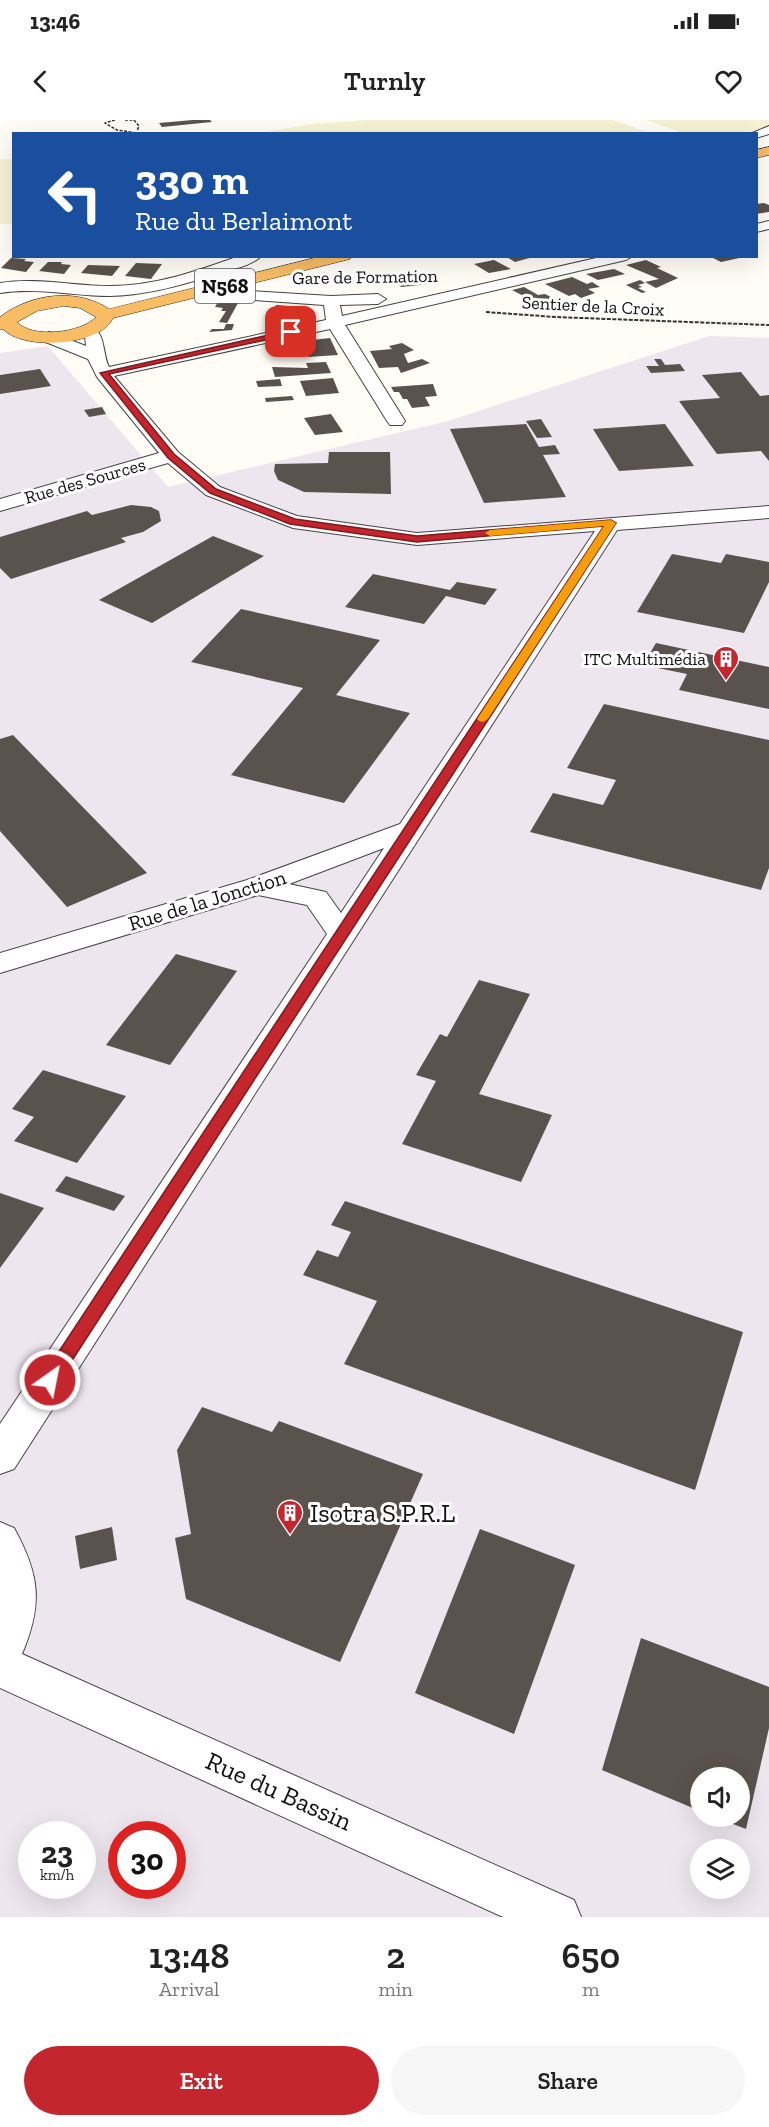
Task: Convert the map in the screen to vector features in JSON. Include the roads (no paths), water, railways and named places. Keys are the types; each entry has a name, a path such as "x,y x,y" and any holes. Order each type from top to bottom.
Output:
{"highway":[{"name":"N568","path":"99,310 294,258"},
{"name":"N568","path":"8,320 56,302 74,301 99,310 335,258"},
{"name":"N568","path":"89,331 103,322 99,310"},
{"path":"8,320 10,328 26,335"},
{"path":"0,340 26,335 50,337 89,331"}],"street":[{"path":"0,283 110,291 149,288 247,258"},
{"path":"99,365 335,323 617,258"},
{"path":"0,289 22,286 34,289 38,295 56,302"},
{"path":"0,289 14,298 8,320"},
{"name":"Gare de Formation","path":"233,295 331,301 462,294"},
{"path":"331,301 335,323 396,422"},
{"path":"89,331 93,336 99,365"},
{"path":"50,337 99,365 171,456 213,491 293,522 417,539 769,512"},
{"name":"Rue des Sources","path":"0,505 171,456"},
{"path":"0,1457 611,523"},
{"name":"Rue de la Jonction","path":"0,963 256,886 411,829"},
{"path":"256,886 316,898 341,933"},
{"path":"0,1541 10,1556 17,1590 13,1627 0,1658"},
{"name":"Rue du Bassin","path":"0,1666 557,1917"}],"place":[{"name":"ITC Multimédia","path":"726,682"},
{"name":"Isotra S.P.R.L","path":"290,1536"}]}
